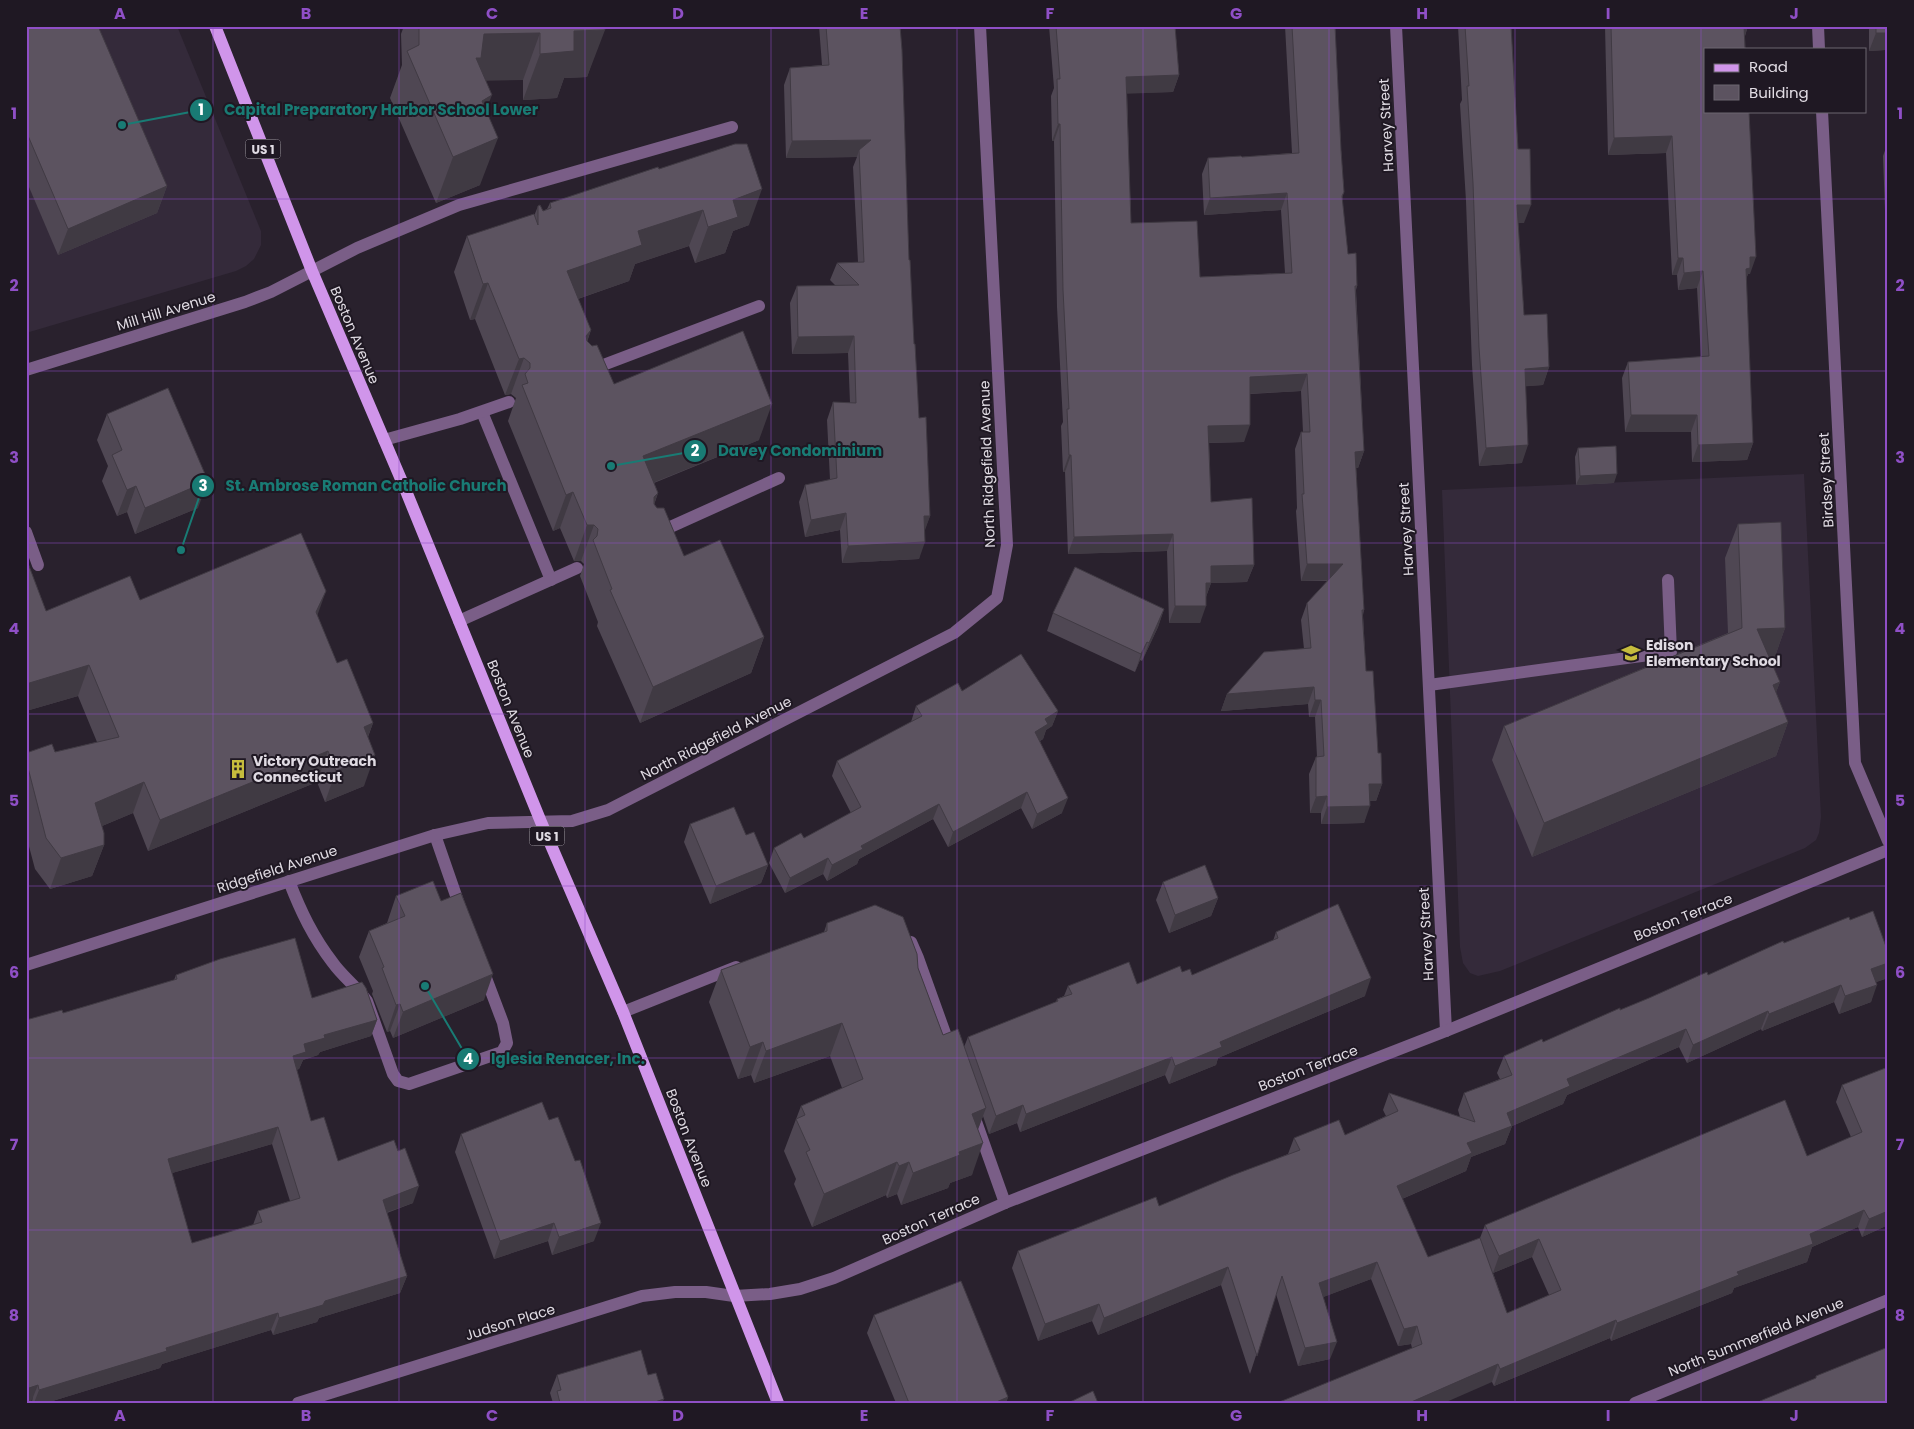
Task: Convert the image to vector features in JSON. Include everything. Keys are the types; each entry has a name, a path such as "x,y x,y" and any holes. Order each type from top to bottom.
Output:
{"main road":[{"name":"Boston Avenue","path":"215,26 312,271 384,440 541,822 623,1012 778,1403"}],"street":[{"name":"North Ridgefield Avenue","path":"541,822 572,821 608,810 954,633 997,598 1007,545 980,26"},
{"name":"Harvey Street","path":"1396,26 1446,1030"},
{"path":"1818,26 1819,48"},
{"name":"Birdsey Street","path":"1822,112 1855,763 1888,841"},
{"name":"Mill Hill Avenue","path":"26,370 229,307 271,292 357,248 459,205 732,127"},
{"path":"581,374 759,306"},
{"path":"384,440 482,412 509,402"},
{"path":"482,412 551,580"},
{"path":"648,537 779,478"},
{"path":"26,532 38,565"},
{"path":"459,622 577,568"},
{"path":"1429,685 1671,652 1668,580"},
{"name":"Ridgefield Avenue","path":"26,965 435,835 488,823 541,822"},
{"path":"435,835 466,925"},
{"name":"Boston Terrace","path":"734,1296 800,1290 834,1278 1005,1203 1446,1030 1888,850"},
{"path":"289,881 303,917 313,934 334,965 367,1001 393,1074 398,1081 409,1084 502,1052 507,1044 502,1023 482,967"},
{"path":"906,932 918,958 955,1062"},
{"path":"623,1012 748,962"},
{"path":"968,1099 1005,1203"},
{"name":"Judson Place","path":"298,1403 642,1296 683,1292 706,1292 734,1296"},
{"name":"North Summerfield Avenue","path":"1635,1403 1888,1300"}],"shaded area":[{"path":"26,26 177,26 261,231 261,245 254,259 236,271 26,333"},
{"name":"Edison Elementary School","path":"1804,474 1821,817 1816,840 1805,848 1500,971 1478,976 1470,973 1463,963 1460,947 1442,490"}],"building":[{"path":"26,26 98,26 167,186 68,229 26,131"},
{"path":"419,26 604,26 605,30 574,31 574,51 540,54 540,33 484,34 481,58 476,58 492,95 482,101 498,138 453,157 407,51 419,45"},
{"path":"826,26 900,26 914,344 919,418 926,417 930,516 924,516 925,542 848,546 846,513 811,520 805,485 837,478 833,402 856,403 854,336 798,337 797,286 859,285 837,263 864,262 859,150 871,140 792,141 790,68 829,65"},
{"path":"1056,26 1175,26 1179,75 1126,77 1131,223 1197,221 1200,277 1292,273 1287,193 1210,198 1208,158 1299,153 1292,26 1335,26 1344,192 1342,196 1348,254 1356,253 1357,286 1355,286 1364,451 1355,452 1364,610 1362,610 1366,671 1373,671 1378,753 1381,753 1382,784 1369,784 1370,806 1327,807 1327,796 1316,797 1316,757 1324,756 1321,700 1315,700 1314,687 1227,694 1264,652 1311,648 1307,603 1343,564 1307,564 1302,494 1304,494 1301,432 1310,432 1307,374 1250,377 1250,425 1208,426 1211,502 1252,498 1254,565 1211,566 1211,583 1206,583 1206,606 1175,606 1173,534 1074,537 1067,409 1069,409 1063,290 1060,124 1058,124 1057,79 1060,79"},
{"path":"1465,26 1511,26 1518,149 1530,149 1531,205 1517,205 1524,315 1547,314 1549,367 1525,369 1528,445 1486,448 1479,347"},
{"path":"1611,26 1744,26 1745,48 1704,48 1704,112 1749,112 1756,257 1750,257 1750,268 1746,269 1753,443 1698,445 1697,415 1631,415 1628,362 1709,356 1703,271 1684,273 1683,258 1678,258 1672,136 1614,138"},
{"path":"1876,26 1888,26 1888,33 1876,33"},
{"path":"735,144 747,144 762,189 733,200 738,217 708,227 703,210 638,231 642,245 567,271 591,330 586,336 587,341 592,346 597,345 614,384 743,331 772,404 643,456 658,493 654,497 654,504 657,508 664,508 684,556 720,540 764,637 653,687 610,590 612,589 593,540 597,536 598,529 594,525 587,525 573,492 566,495 522,385 528,383 525,374 530,368 530,363 524,358 519,359 488,283 483,284 467,236 534,214 538,225 538,206 540,205 543,211 551,208 550,203"},
{"path":"168,388 208,481 145,508 136,486 127,490 112,455 122,450 107,414"},
{"path":"1616,446 1617,474 1580,476 1578,448"},
{"path":"1781,522 1785,628 1757,629 1780,682 1773,685 1788,722 1544,823 1504,726 1742,628 1738,524"},
{"path":"301,533 326,591 316,612 337,663 347,659 373,723 364,727 375,755 336,771 328,751 160,820 144,782 95,803 104,833 104,845 61,858 46,838 26,760 26,753 52,744 55,752 119,737 89,665 26,684 26,558 46,611 130,576 140,600"},
{"path":"1075,567 1164,609 1149,643 1147,642 1141,654 1053,613"},
{"path":"1021,654 1058,711 1045,719 1048,724 1035,732 1068,798 1037,814 1027,792 953,832 939,804 861,846 863,849 832,865 828,858 790,878 774,848 801,833 804,838 861,807 837,761 922,716 916,706 958,683 962,691"},
{"path":"734,807 746,835 754,832 768,865 716,886 690,824"},
{"path":"1205,865 1218,898 1175,915 1163,882"},
{"path":"433,881 441,901 461,893 493,974 403,1012 400,1004 396,1005 382,968 384,967 369,931 405,916 396,896"},
{"path":"1338,904 1371,978 1220,1042 1222,1047 1175,1066 1172,1057 1026,1114 1023,1105 996,1116 968,1037 1058,1001 1057,999 1072,994 1068,986 1129,962 1137,984 1180,966 1182,972 1190,969 1192,975 1278,938 1276,932"},
{"path":"875,905 903,917 917,954 918,968 943,1035 958,1029 986,1108 972,1114 983,1143 959,1152 960,1155 913,1173 909,1162 899,1166 897,1162 824,1194 806,1152 810,1150 796,1119 805,1115 801,1106 863,1079 842,1023 766,1051 763,1042 750,1047 721,970 827,931 827,923"},
{"path":"1873,911 1888,952 1888,963 1871,969 1877,985 1845,996 1841,985 1769,1014 1768,1011 1693,1045 1686,1029 1567,1079 1570,1086 1507,1113 1512,1126 1467,1143 1472,1153 1397,1186 1428,1257 1480,1238 1507,1313 1561,1290 1539,1239 1499,1256 1485,1225 1785,1100 1807,1156 1862,1132 1842,1085 1888,1067 1888,1211 1869,1219 1864,1210 1810,1234 1813,1244 1737,1272 1739,1275 1617,1323 1616,1320 1500,1369 1498,1364 1409,1403 1277,1403 1422,1344 1417,1326 1404,1329 1377,1262 1319,1283 1337,1342 1305,1348 1282,1276 1257,1356 1228,1267 1104,1318 1099,1304 1045,1324 1018,1251 1156,1197 1159,1206 1300,1150 1294,1138 1339,1120 1345,1135 1398,1111 1389,1093 1475,1122 1464,1093 1512,1075 1504,1056 1542,1039 1543,1042 1707,972 1708,975 1783,941 1784,943 1849,917 1850,920"},
{"path":"295,938 312,998 362,982 366,988 377,1020 324,1035 325,1038 304,1044 306,1052 293,1056 311,1121 324,1117 338,1161 394,1140 398,1151 405,1148 419,1186 383,1200 407,1276 325,1301 323,1305 279,1318 278,1313 166,1348 167,1351 39,1390 38,1385 26,1389 26,1020 62,1010 63,1013 177,979 176,975 220,959","holes":["278,1127 300,1198 258,1211 262,1222 192,1243 168,1159"]},
{"path":"542,1102 549,1120 558,1117 575,1161 580,1160 601,1223 559,1237 554,1223 500,1241 461,1134"},
{"path":"961,1281 1008,1397 994,1403 909,1403 874,1315"},
{"path":"1888,1347 1888,1403 1760,1403 1760,1401 1816,1378 1816,1376"},
{"path":"641,1350 648,1375 656,1373 664,1399 652,1403 560,1403 557,1391 561,1390 557,1375"},
{"path":"1093,1391 1098,1403 1068,1403"}],"place":[{"name":"Capital Preparatory Harbor School Lower","path":"122,125"},
{"name":"Davey Condominium","path":"611,466"},
{"name":"St. Ambrose Roman Catholic Church","path":"181,550"},
{"name":"Edison Elementary School","path":"1631,653"},
{"name":"Victory Outreach Connecticut","path":"238,769"},
{"name":"Iglesia Renacer, Inc.","path":"425,986"}]}
